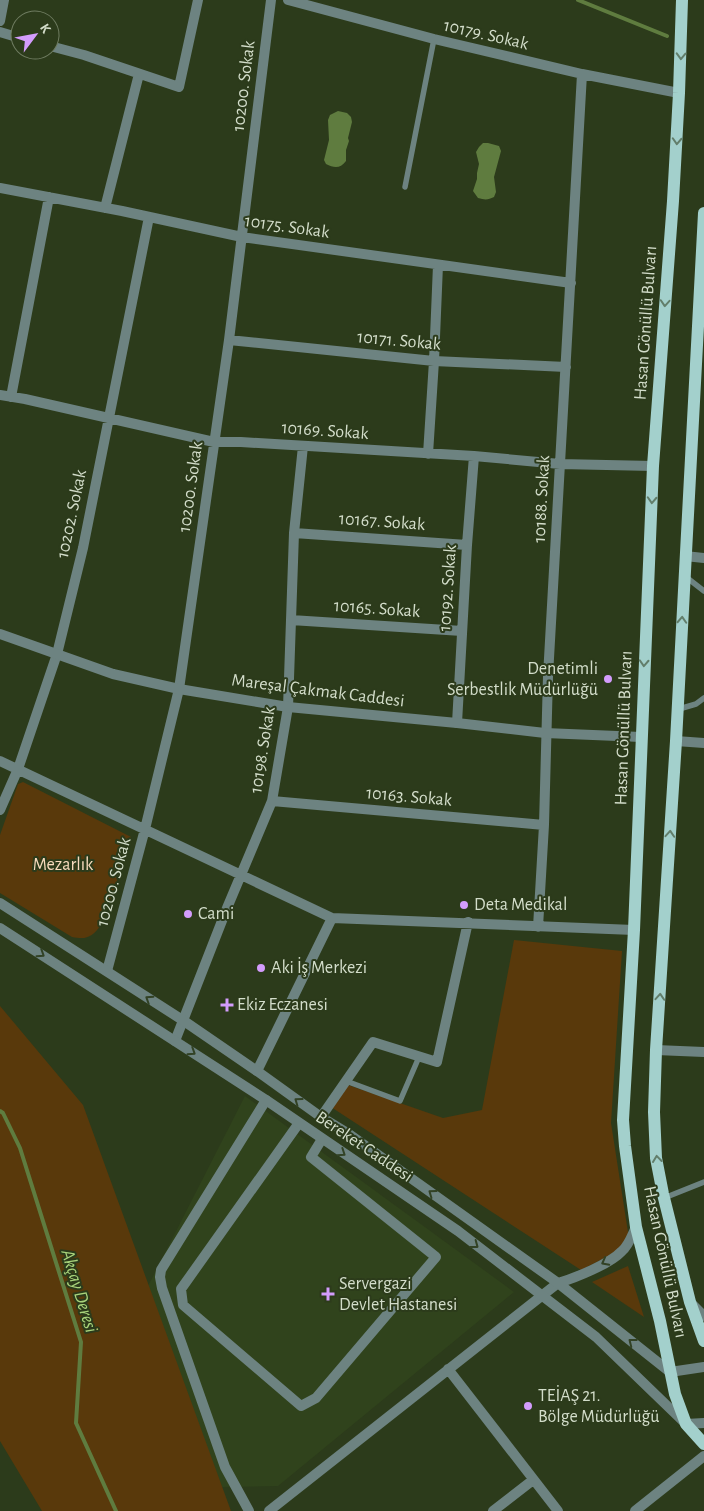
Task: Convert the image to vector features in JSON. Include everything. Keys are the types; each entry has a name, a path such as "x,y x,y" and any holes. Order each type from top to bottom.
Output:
{"main road":[{"name":"Hasan Gönüllü Bulvarı","path":"681,2 679,92 673,201 653,466 634,930 623,1120 636,1227 660,1321 675,1394 686,1424 704,1444"},
{"name":"Hasan Gönüllü Bulvarı","path":"704,213 654,1112 656,1158 664,1198 690,1302 704,1341"}],"street":[{"path":"60,49 179,87 198,0"},
{"name":"10200. Sokak","path":"107,972 145,829 179,689 229,340 271,0"},
{"name":"10179. Sokak","path":"288,0 434,39 582,74 679,92"},
{"path":"0,21 3,3"},
{"path":"105,208 140,74"},
{"name":"10188. Sokak","path":"538,926 544,825 545,733 582,74"},
{"name":"10175. Sokak","path":"0,188 242,237 571,283"},
{"path":"11,397 49,197"},
{"name":"10202. Sokak","path":"0,810 18,769 57,654 83,548 149,217"},
{"path":"428,454 438,264"},
{"name":"10171. Sokak","path":"229,340 434,362 566,368"},
{"name":"10169. Sokak","path":"0,395 214,442 474,456 560,464 653,466"},
{"name":"10198. Sokak","path":"175,1041 227,908 272,801 288,707 294,533 303,446"},
{"name":"10192. Sokak","path":"457,723 474,456"},
{"name":"10167. Sokak","path":"294,533 467,545"},
{"path":"685,556 704,558"},
{"name":"10165. Sokak","path":"291,620 462,632"},
{"name":"Mareşal Çakmak Caddesi","path":"0,634 113,674 179,689 288,707 545,733 641,737"},
{"path":"676,741 704,743"},
{"path":"0,761 332,918 634,930"},
{"name":"10163. Sokak","path":"272,801 544,825"},
{"name":"Bereket Caddesi","path":"0,903 184,1021 320,1117 349,1134 558,1283 670,1372"},
{"path":"257,1071 332,918"},
{"path":"320,1117 373,1042 437,1062 468,922"},
{"name":"Bereket Caddesi","path":"0,928 266,1100 458,1231 596,1336 686,1424"},
{"path":"656,1050 704,1052"},
{"path":"250,1511 225,1467 162,1288 160,1277 162,1270 266,1100"},
{"path":"299,1123 181,1290 183,1305 301,1406 316,1398 436,1257 311,1157 322,1139"},
{"path":"269,1511 558,1283 577,1277 622,1252 630,1242 636,1227"},
{"path":"690,1302 704,1316"},
{"path":"670,1372 704,1367"},
{"path":"448,1369 558,1511"},
{"path":"686,1424 704,1423"},
{"path":"635,1511 704,1456"},
{"path":"493,1511 533,1480"}],"lane":[{"path":"404,187 434,39"},
{"path":"684,575 704,591"},
{"path":"677,710 696,704 704,698"},
{"path":"346,1081 400,1101 419,1057"},
{"path":"664,1198 704,1182"}],"shaded area":[{"path":"338,111 347,113 351,117 352,122 346,150 346,161 339,167 334,167 326,164 324,160 329,140 328,120 330,115"},
{"path":"483,143 499,146 501,151 494,177 496,192 494,197 485,199 478,198 473,191 479,164 476,152"},
{"name":"Servergazi Devlet Hastanesi","path":"245,1096 514,1292 278,1486 222,1487 143,1296"}],"green space":[{"name":"Mezarlık","path":"23,782 131,837 131,842 101,925 89,937 72,937 0,893 0,835 18,784"},
{"path":"514,940 622,951 611,1123 630,1245 581,1270 331,1107 348,1085 443,1118 482,1110"},
{"path":"0,1006 83,1105 231,1511 42,1511 0,1441"},
{"path":"628,1266 644,1317 592,1282"}],"waterway":[{"path":"578,0 667,36"},
{"name":"Akçay Deresi","path":"0,1111 3,1113 20,1148 81,1342 76,1423 116,1511"}],"place":[{"name":"Denetimli Serbestlik Müdürlüğü","path":"608,679"},
{"name":"Deta Medikal","path":"464,905"},
{"name":"Cami","path":"188,914"},
{"name":"Aki İş Merkezi","path":"261,968"},
{"name":"Ekiz Eczanesi","path":"227,1005"},
{"name":"Servergazi Devlet Hastanesi","path":"328,1294"},
{"name":"TEİAŞ 21. Bölge Müdürlüğü","path":"528,1406"}]}
